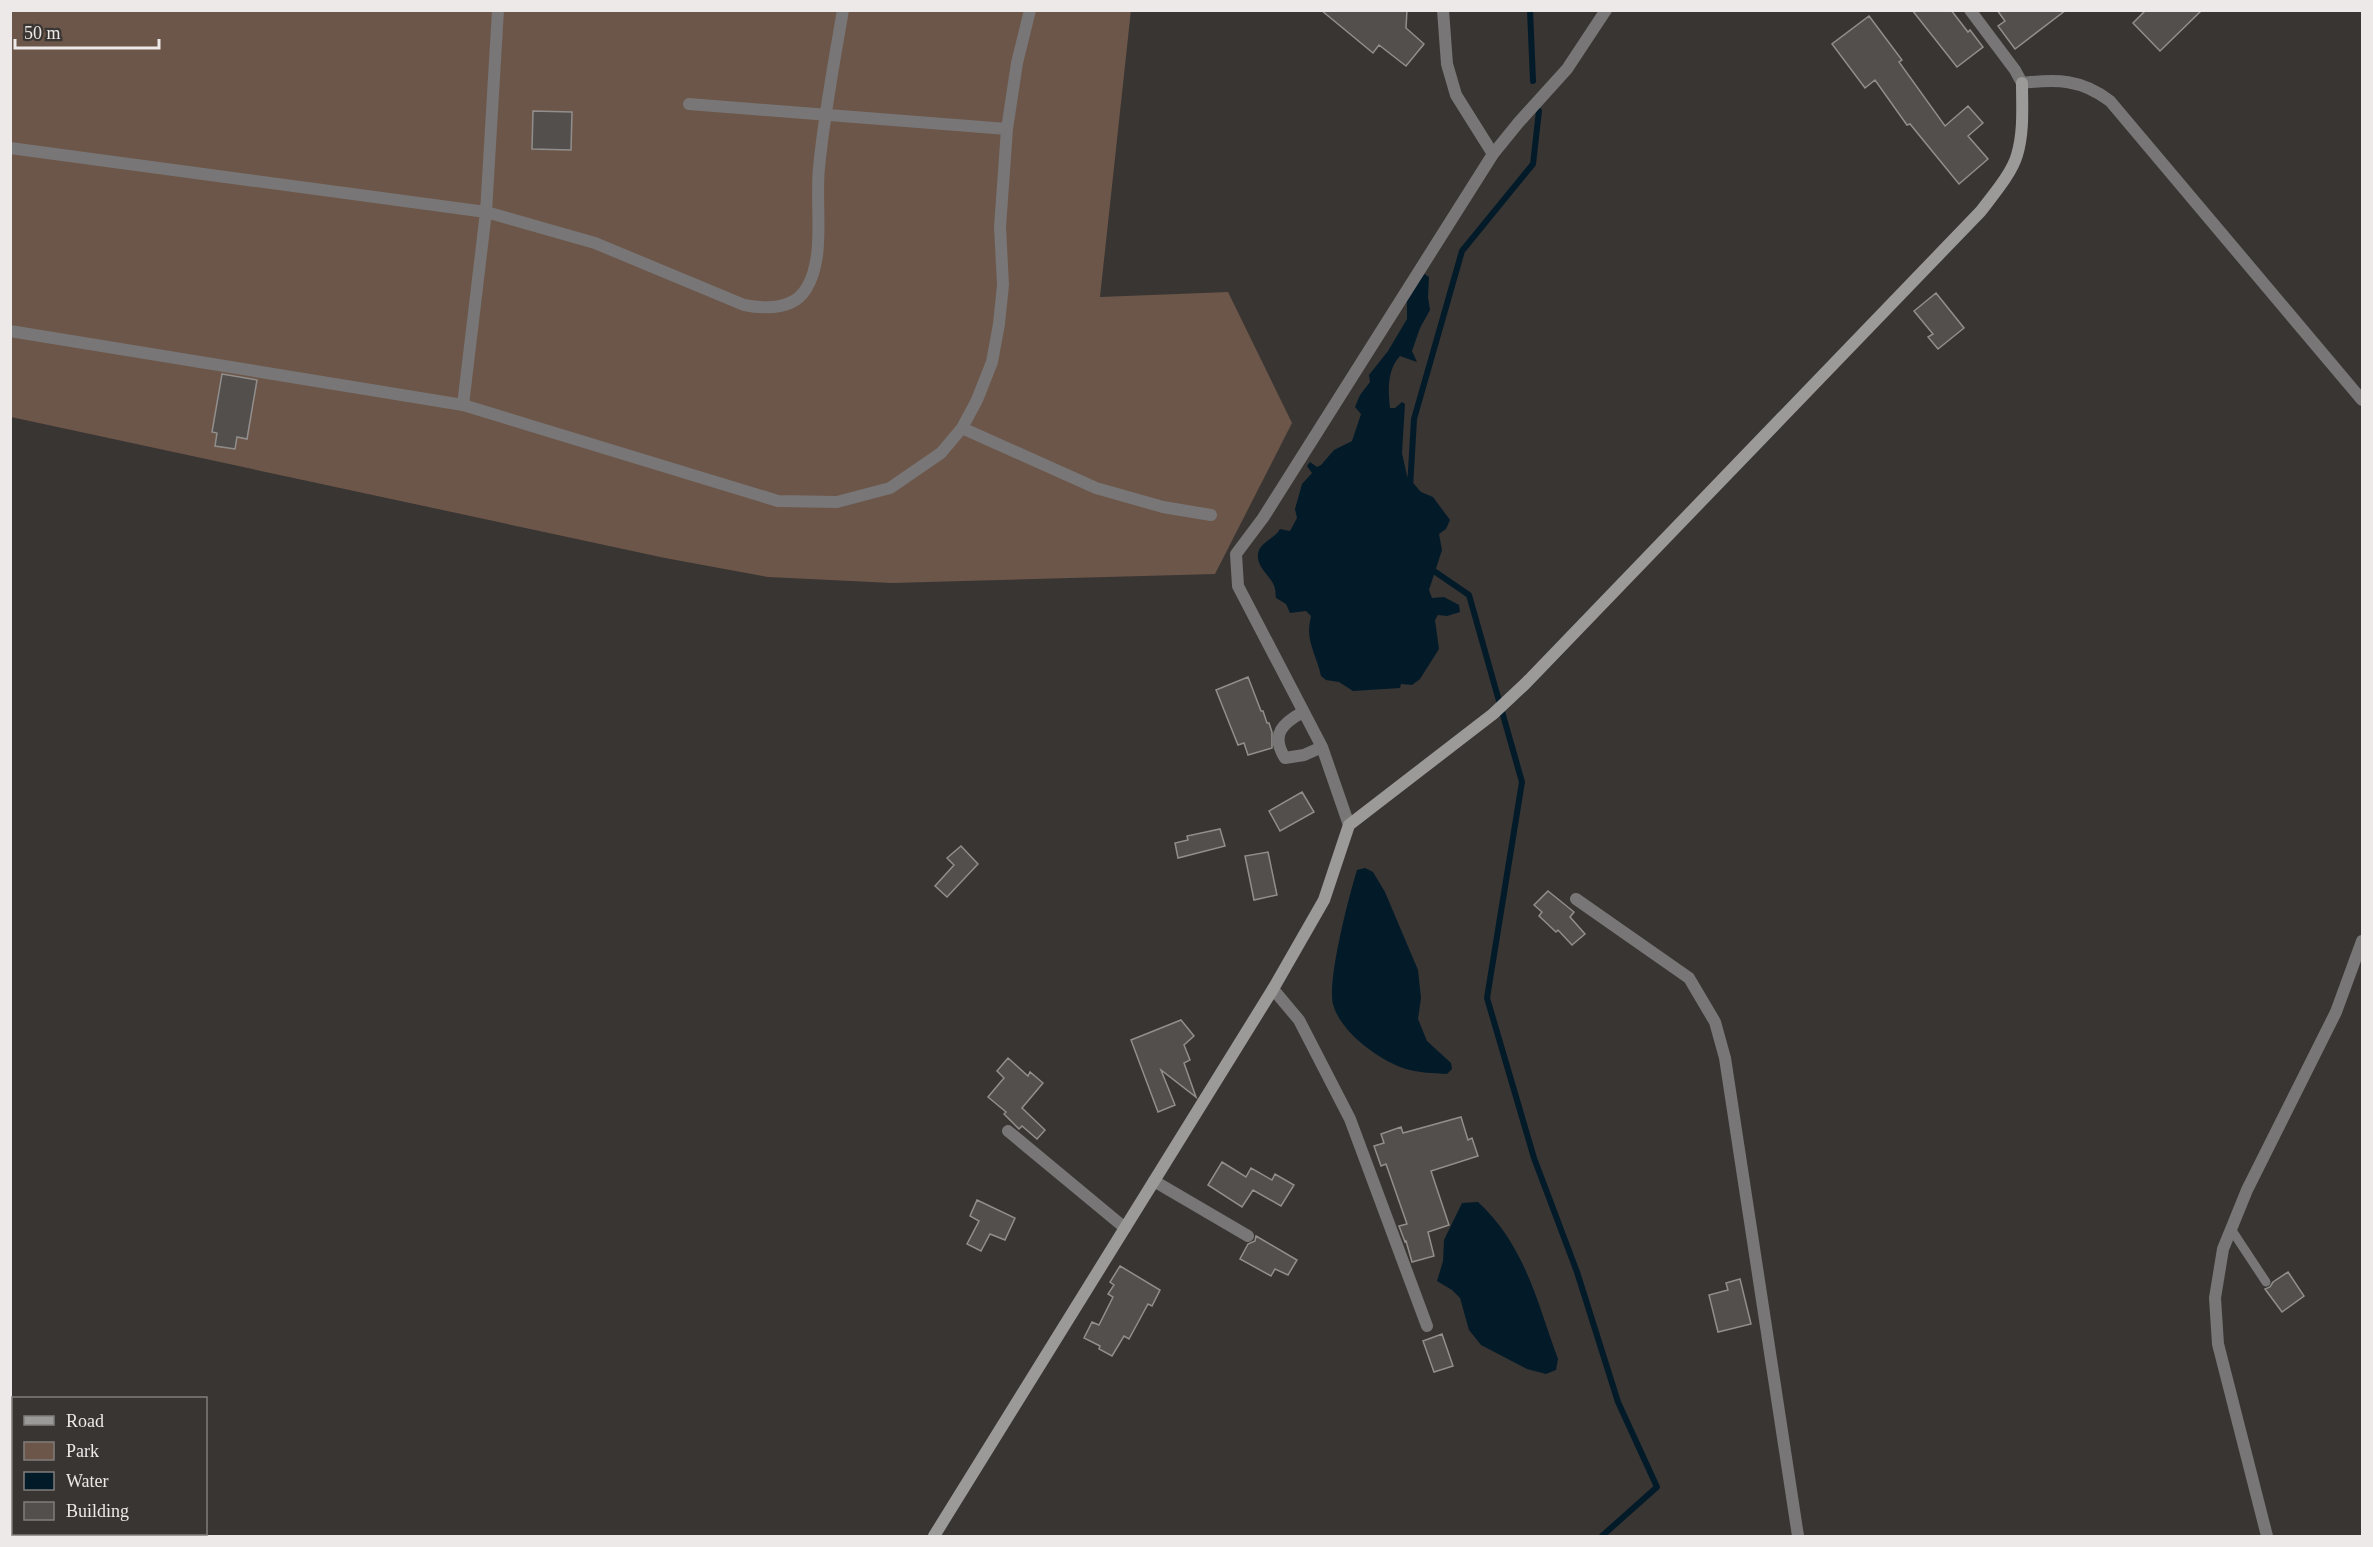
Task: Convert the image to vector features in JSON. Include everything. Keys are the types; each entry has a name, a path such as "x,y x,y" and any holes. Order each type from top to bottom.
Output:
{"street":[{"path":"463,405 486,212 498,10"},
{"path":"10,148 486,212 595,243 744,305 764,309 786,305 805,291 816,269 818,170 843,10"},
{"path":"10,331 463,405 778,501 837,502 890,488 941,453 962,428 977,400 992,362 1003,285 1000,227 1007,129 1017,63 1030,10"},
{"path":"1443,10 1447,64 1456,95 1493,154"},
{"path":"934,1536 1273,989 1324,900 1349,825 1322,747 1238,586 1236,554 1263,518 1493,154 1568,69 1606,10"},
{"path":"1349,825 1493,714 1525,684 1981,211 1998,189 2017,156 2023,119 2022,83 2015,70 1970,10"},
{"path":"2022,83 2050,80 2078,83 2096,90 2110,101 2362,400"},
{"path":"689,104 1007,129"},
{"path":"962,428 1096,488 1163,507 1211,515"},
{"path":"1303,712 1284,722 1278,737 1281,752 1286,758 1292,758 1322,747"},
{"path":"1576,899 1689,978 1715,1022 1725,1058 1798,1536"},
{"path":"2267,1536 2218,1344 2215,1298 2223,1249 2247,1190 2336,1012 2362,941"},
{"path":"1273,989 1299,1020 1350,1119 1426,1326"},
{"path":"1008,1131 1125,1228"},
{"path":"1154,1181 1248,1236"}],"lane":[{"path":"2231,1229 2266,1282"}],"green space":[{"path":"1131,10 1100,297 1228,292 1292,423 1215,574 892,583 768,577 665,558 11,417 11,11"}],"water":[{"path":"1421,272 1429,277 1430,310 1420,328 1412,351 1417,362 1400,356 1393,368 1389,387 1390,408 1395,408 1402,402 1405,404 1402,453 1407,476 1421,492 1433,497 1450,520 1446,529 1439,534 1442,550 1429,590 1432,598 1444,597 1459,605 1460,612 1447,616 1438,615 1435,620 1439,649 1420,679 1412,685 1401,684 1400,688 1353,691 1339,682 1326,680 1321,676 1309,636 1311,616 1306,611 1290,613 1286,604 1276,598 1273,584 1261,566 1258,556 1261,547 1280,529 1290,531 1297,518 1295,509 1302,484 1312,473 1307,466 1310,462 1317,467 1321,465 1334,450 1352,441 1361,414 1355,407 1360,395 1370,382 1369,375 1388,351 1407,319 1407,298"},
{"path":"1365,868 1373,872 1385,892 1418,970 1421,998 1418,1019 1427,1041 1451,1063 1452,1069 1447,1074 1426,1073 1396,1065 1362,1044 1337,1015 1332,992 1336,958 1357,870"},
{"path":"1478,1202 1507,1237 1528,1275 1558,1359 1556,1370 1546,1374 1527,1369 1481,1345 1469,1330 1460,1298 1437,1281 1443,1261 1444,1240 1462,1203"}],"building":[{"path":"1321,10 1407,10 1406,28 1424,44 1406,66 1379,45 1373,53"},
{"path":"1912,10 1951,10 1983,47 1957,67"},
{"path":"1997,10 2066,10 2015,49 1998,26 2005,21"},
{"path":"2146,10 2202,10 2160,51 2133,23"},
{"path":"1869,16 1902,60 1899,62 1945,126 1968,106 1983,123 1968,136 1988,159 1959,184 1910,124 1907,125 1875,80 1865,88 1832,44"},
{"path":"533,111 572,112 571,150 532,149"},
{"path":"1936,293 1964,328 1938,349 1928,337 1933,334 1914,311"},
{"path":"222,374 257,380 247,439 237,437 235,449 215,446 217,433 212,432"},
{"path":"1248,677 1261,711 1269,723 1272,732 1272,748 1248,755 1244,743 1238,745 1216,690"},
{"path":"1302,792 1314,812 1280,831 1269,811"},
{"path":"1220,829 1225,846 1178,858 1175,843 1188,840 1187,836"},
{"path":"961,846 978,864 947,897 935,886 954,865 947,858"},
{"path":"1268,852 1277,895 1254,900 1245,856"},
{"path":"1548,891 1574,912 1570,917 1585,934 1572,945 1558,930 1556,932 1539,916 1542,912 1534,905"},
{"path":"1181,1020 1194,1036 1184,1045 1190,1060 1184,1063 1196,1097 1161,1070 1175,1105 1158,1112 1131,1040"},
{"path":"1008,1058 1028,1076 1030,1072 1043,1083 1022,1108 1045,1130 1037,1139 1022,1126 1019,1129 1004,1114 1006,1112 988,1097 1004,1078 997,1071"},
{"path":"1461,1117 1468,1140 1472,1138 1478,1156 1431,1171 1449,1225 1428,1232 1434,1256 1412,1262 1399,1226 1407,1224 1386,1164 1381,1166 1374,1146 1384,1143 1381,1134 1401,1127 1403,1133"},
{"path":"1222,1162 1246,1177 1251,1168 1272,1180 1275,1174 1294,1185 1281,1206 1253,1190 1242,1207 1208,1185"},
{"path":"977,1200 1015,1218 1005,1240 990,1234 981,1251 967,1244 979,1221 970,1216"},
{"path":"1256,1236 1297,1260 1288,1275 1275,1269 1271,1276 1240,1259 1248,1244 1255,1241"},
{"path":"1120,1266 1160,1290 1152,1306 1148,1304 1129,1339 1124,1336 1112,1356 1099,1349 1100,1346 1084,1338 1092,1322 1099,1325 1113,1297 1108,1294 1114,1285 1110,1282"},
{"path":"2288,1272 2304,1296 2282,1312 2265,1289"},
{"path":"1740,1279 1751,1324 1718,1332 1709,1295 1728,1290 1726,1283"},
{"path":"1442,1334 1453,1366 1434,1372 1423,1341"}],"waterway":[{"path":"1530,10 1533,81"},
{"path":"1410,488 1414,419 1462,251 1533,164 1539,111"},
{"path":"1431,569 1469,595 1522,782 1487,998 1534,1158 1577,1272 1618,1402 1657,1487 1602,1536"}]}
